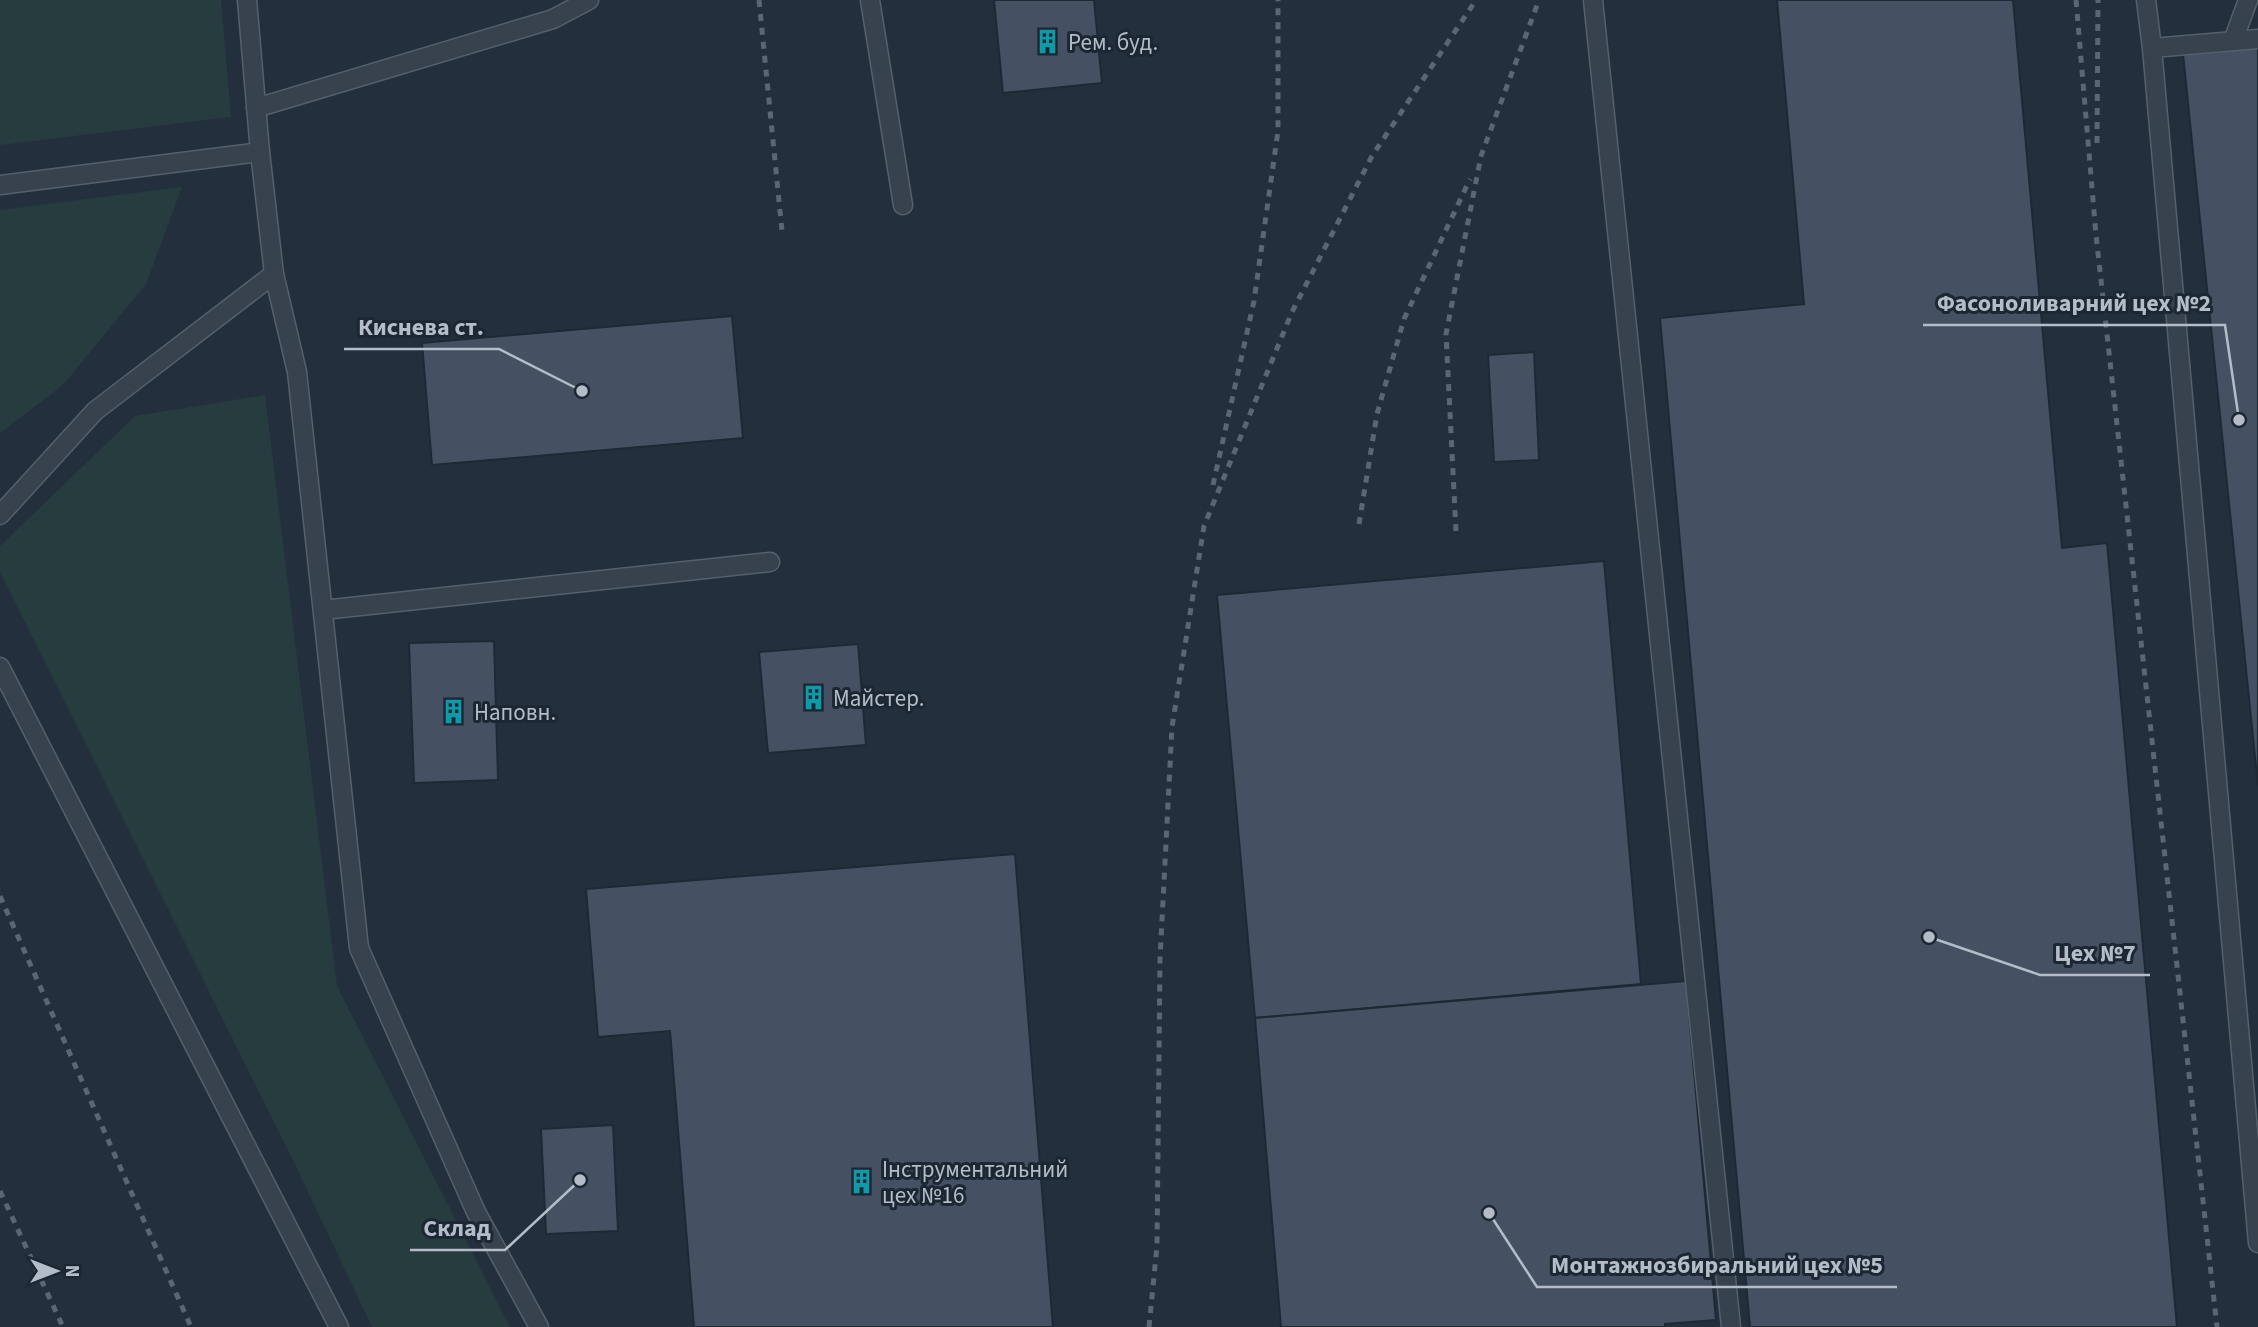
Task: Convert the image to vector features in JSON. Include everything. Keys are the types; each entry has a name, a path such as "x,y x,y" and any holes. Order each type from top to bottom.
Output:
{"lane":[{"path":"247,0 274,274 297,372 359,948 476,1212 539,1327"},
{"path":"256,108 553,19 589,0"},
{"path":"870,0 903,205"},
{"path":"1593,0 1731,1327"},
{"path":"2146,0 2258,1243"},
{"path":"2233,41 2248,0"},
{"path":"2152,48 2258,39"},
{"path":"0,186 260,152"},
{"path":"0,515 95,411 274,274"},
{"path":"323,610 770,562"},
{"path":"0,667 339,1327"}],"green space":[{"path":"0,0 221,0 231,117 0,145"},
{"path":"182,187 146,284 63,385 0,433 0,210"},
{"path":"265,395 337,986 510,1327 372,1327 292,1158 0,572 0,546 135,416"}],"building":[{"name":"Рем. буд.","path":"994,0 1094,0 1102,83 1003,93"},
{"path":"1777,0 2013,0 2062,548 2107,543 2177,1327 1750,1327 1660,318 1804,304"},
{"path":"2258,47 2258,786 2183,54"},
{"path":"732,316 743,438 432,465 422,343"},
{"path":"1534,352 1539,460 1494,462 1488,355"},
{"path":"1604,561 1641,984 1255,1018 1217,595"},
{"name":"Наповн.","path":"494,641 498,780 414,783 409,643"},
{"name":"Майстер.","path":"858,644 866,745 768,753 759,652"},
{"name":"Інструментальний цех №16","path":"1015,854 1053,1327 694,1327 670,1031 598,1037 586,889"},
{"path":"1686,981 1716,1320 1665,1324 1665,1327 1281,1327 1255,1018"},
{"path":"613,1125 618,1231 546,1234 541,1129"}],"railway":[{"path":"759,0 782,231"},
{"path":"1213,485 1254,301 1278,131 1278,0"},
{"path":"1149,1327 1157,1246 1160,959 1172,727 1204,526 1292,312 1372,156 1476,0"},
{"path":"1456,531 1446,334 1481,156 1539,0"},
{"path":"2076,0 2096,235 2217,1327"},
{"path":"2097,143 2098,0"},
{"path":"1359,524 1377,414 1404,319 1470,179"},
{"path":"0,896 191,1327"},
{"path":"0,1191 63,1327"}],"place":[{"name":"Рем. буд.","path":"1048,42"},
{"name":"Киснева ст.","path":"582,391"},
{"name":"Фасоноливарний цех №2","path":"2239,420"},
{"name":"Майстер.","path":"813,698"},
{"name":"Наповн.","path":"454,712"},
{"name":"Цех №7","path":"1929,937"},
{"name":"Склад","path":"580,1180"},
{"name":"Інструментальний цех №16","path":"862,1182"},
{"name":"Монтажнозбиральний цех №5","path":"1489,1213"}]}
